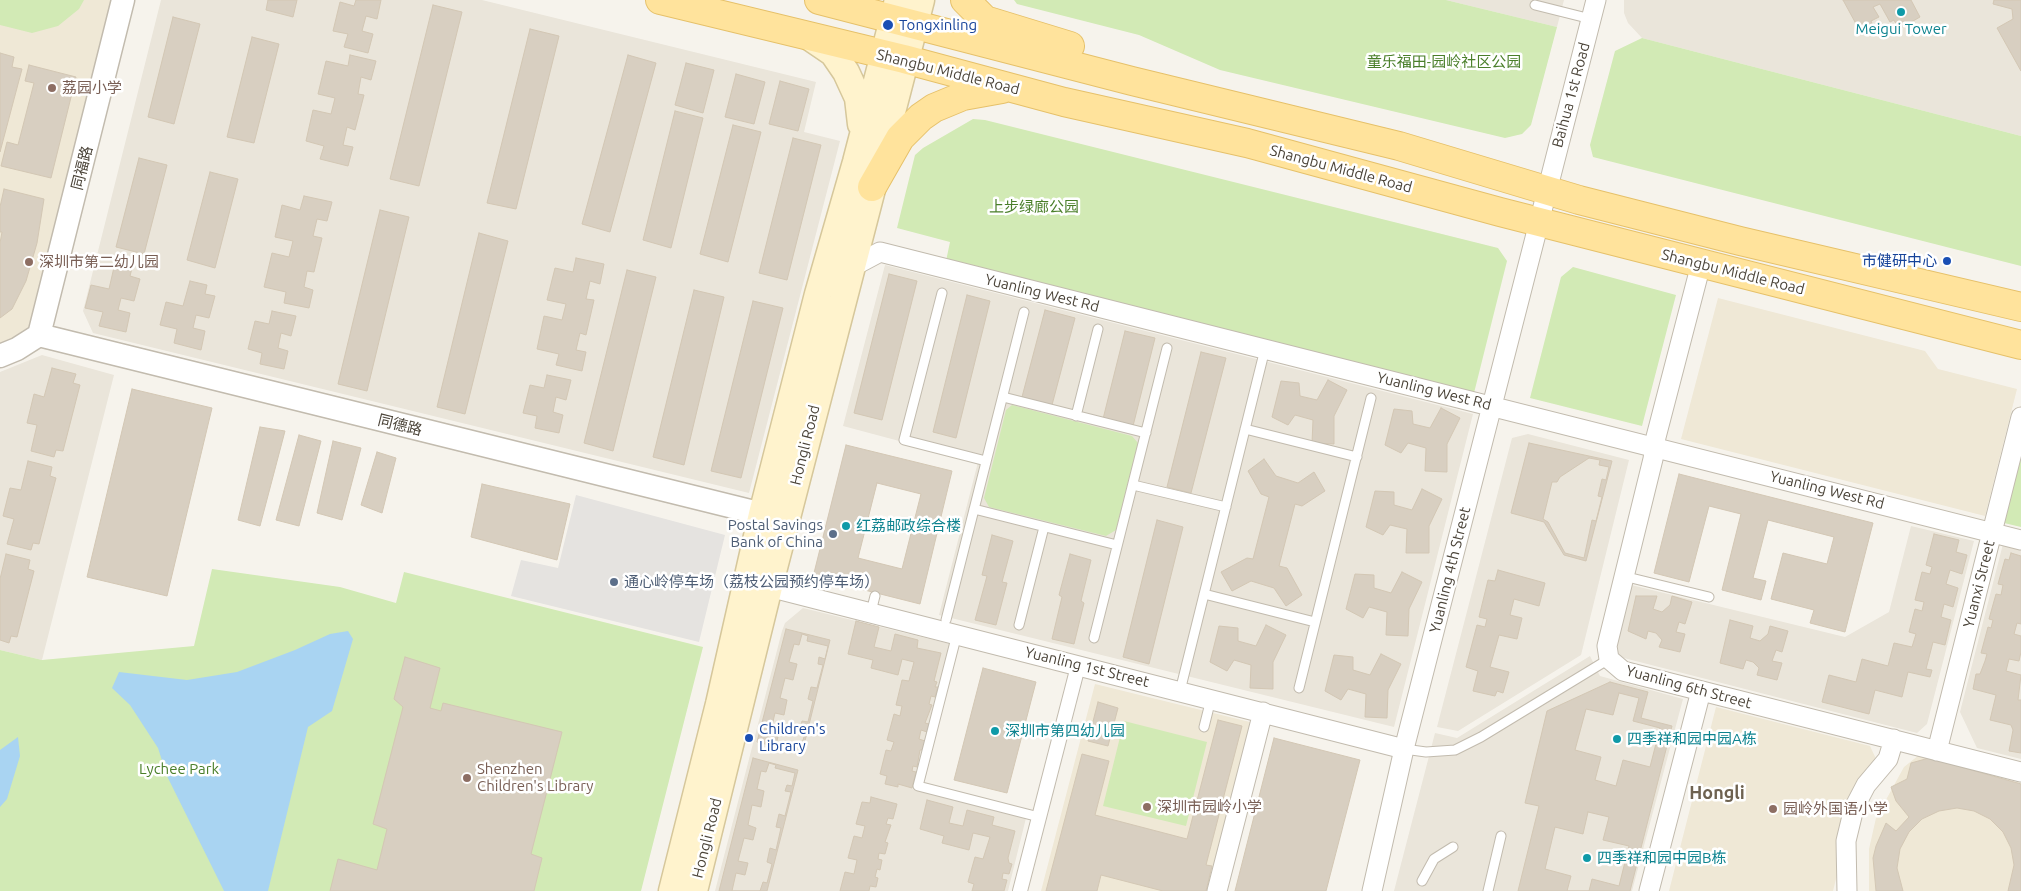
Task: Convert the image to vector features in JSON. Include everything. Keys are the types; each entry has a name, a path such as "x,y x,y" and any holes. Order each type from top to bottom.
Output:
{"main road":[{"name":"Shangbu Middle Road","path":"660,0 1020,90 1247,143 1538,222 2021,345"},
{"name":"Shangbu Middle Road","path":"818,0 906,10 1132,81 1399,146 1546,190 1740,242 2021,307"},
{"path":"964,0 985,20 1077,48 1132,81"},
{"name":"Hongli Road","path":"694,891 769,587 872,187 894,57 906,10"},
{"path":"808,36 833,53 846,72 858,98 861,125 856,162"},
{"name":"Hongli Road","path":"672,891 719,704 762,514 818,294 856,162 894,57"},
{"path":"872,187 900,138 928,112 949,100 971,94 996,90 1020,90"}],"street":[{"name":"同福路","path":"39,335 123,0"},
{"name":"Baihua 1st Road","path":"1538,222 1596,0"},
{"name":"Yuanling 4th Street","path":"1372,891 1404,749 1538,222"},
{"name":"Yuanling West Rd","path":"850,268 880,252 2021,540"},
{"name":"Yuanling 6th Street","path":"1701,264 1654,446 1606,646 1609,659 1623,671 2021,772"},
{"path":"0,356 17,349 39,335"},
{"name":"同德路","path":"39,335 762,514"},
{"name":"Yuanxi Street","path":"1937,751 2021,417"},
{"name":"Yuanling 1st Street","path":"769,587 873,604 1211,699 1404,749"},
{"path":"1020,891 1076,674"},
{"path":"1649,891 1701,691"},
{"path":"1217,891 1263,712"},
{"path":"1847,891 1846,841 1854,808 1866,785 1888,759 1894,739"}],"lane":[{"path":"1535,5 1590,19"},
{"path":"942,293 904,440 986,461"},
{"path":"1024,312 974,509 918,786 1039,817"},
{"path":"1076,416 1098,329"},
{"path":"1094,638 1167,348"},
{"path":"1180,690 1265,349"},
{"path":"1003,397 1146,433"},
{"path":"1298,688 1371,398"},
{"path":"1245,429 1357,457"},
{"path":"1133,485 1226,508"},
{"path":"974,509 1117,545"},
{"path":"1019,625 1044,526"},
{"path":"1623,576 1709,597"},
{"path":"1204,594 1315,622"},
{"path":"1404,749 1426,752 1455,750 1609,659"},
{"path":"1204,726 1211,699"},
{"path":"1488,891 1502,836"},
{"path":"1422,881 1434,859 1453,847"}],"shaded area":[{"name":"荔园小学","path":"0,0 126,0 41,329 0,345"},
{"path":"161,0 482,0 816,82 804,132 840,141 749,493 93,333 83,311"},
{"path":"1446,0 1564,0 1557,27"},
{"path":"1624,0 2021,0 2021,136 1642,38 1628,23 1624,13"},
{"path":"885,265 1473,414 1394,727 939,615 978,462 843,426"},
{"path":"1718,298 1925,351 1938,369 2017,389 1985,516 1681,439"},
{"path":"42,355 114,375 42,660 0,650 0,372"},
{"path":"1528,434 1629,460 1581,655 1458,731 1437,727 1512,438"},
{"name":"通心岭停车场（荔枝公园预约停车场）","path":"576,495 725,535 699,642 511,596 521,560 558,568"},
{"path":"1911,526 1974,541 1927,724 1917,733 1620,657 1608,641 1623,583 1845,637 1889,612"},
{"path":"2003,544 2021,548 2021,759 1977,748 1960,712"},
{"path":"803,608 950,644 913,788 1026,818 1008,891 715,891 782,631 785,623"},
{"path":"1590,656 1600,676 1683,699 1632,891 1394,891 1435,733 1457,738"},
{"name":"深圳市园岭小学","path":"1095,684 1254,723 1210,891 1041,891"},
{"name":"园岭外国语小学","path":"1716,707 1870,746 1877,761 1848,831 1833,891 1669,891"},
{"path":"1919,755 2021,783 2021,891 1869,891 1869,849 1876,818 1904,767"}],"green space":[{"path":"0,0 84,0 79,9 58,26 32,33 0,25"},
{"name":"童乐福田-园岭社区公园","path":"1014,0 1446,0 1557,27 1531,125 1522,134 1505,138 1220,70 1139,35 1017,4"},
{"path":"1642,38 2021,136 2021,266 1593,157 1590,145 1615,51"},
{"name":"上步绿廊公园","path":"973,119 985,120 1498,248 1507,261 1474,393 946,261 950,242 897,228 915,155 923,148"},
{"path":"1573,267 1676,295 1642,426 1530,398 1561,277"},
{"path":"1012,405 1132,436 1138,443 1116,530 1106,536 989,507 984,498 1006,410"},
{"path":"2021,457 2021,527 2004,523"},
{"name":"Lychee Park","path":"212,569 340,587 396,603 404,572 703,647 641,891 0,891 0,650 42,660 194,646"},
{"path":"1124,721 1207,742 1186,826 1103,806"}],"water":[{"path":"348,631 353,639 332,711 308,727 268,891 224,891 167,776 158,748 130,705 112,688 119,672 187,680 237,672 295,650 330,634"},
{"path":"18,737 20,756 7,799 0,807 0,750"}],"building":[{"path":"268,0 297,0 293,17 266,10"},
{"path":"356,0 381,0 377,19 366,16 362,31 373,34 368,53 344,47 348,34 333,31 340,2 354,6"},
{"name":"Meigui Tower","path":"1843,0 1911,0 1920,17 1899,29 1894,20 1890,22 1880,4 1873,7 1879,17 1871,21 1873,26 1861,33"},
{"path":"1994,0 2021,0 2021,71 1997,28 2013,19 2012,9 1993,4"},
{"path":"433,5 462,12 419,186 390,179"},
{"path":"173,17 200,24 174,124 148,117"},
{"path":"530,29 559,36 516,209 487,203"},
{"path":"252,37 279,44 254,143 227,137"},
{"path":"0,53 14,57 12,67 22,69 0,152"},
{"path":"350,55 376,61 371,80 361,77 358,94 364,95 355,130 347,127 343,145 353,147 348,166 320,159 324,146 306,141 313,110 331,114 335,98 318,94 326,61 348,66"},
{"path":"628,55 656,63 610,232 582,224"},
{"path":"686,63 714,70 703,113 675,105"},
{"path":"29,65 76,77 51,178 1,166 7,142 18,145 34,83 25,81"},
{"path":"736,74 765,82 754,124 725,117"},
{"path":"780,81 809,89 798,131 769,124"},
{"path":"675,111 703,118 671,248 643,240"},
{"path":"733,125 761,132 728,262 700,254"},
{"path":"793,138 821,145 787,280 759,273"},
{"path":"139,158 167,165 144,254 116,247"},
{"path":"210,172 238,179 215,268 187,260"},
{"path":"4,189 44,199 37,243 26,281 12,309 0,318 0,243 2,232 0,232 0,207"},
{"path":"304,196 332,202 327,221 317,219 313,236 322,238 314,272 307,271 304,287 313,290 309,308 284,303 286,292 264,287 272,253 289,257 293,241 275,237 282,205 300,210"},
{"path":"380,210 409,217 367,391 338,384"},
{"path":"479,233 508,241 465,414 437,407"},
{"path":"576,258 604,264 600,284 590,281 586,299 594,300 586,335 580,333 576,350 586,352 582,371 556,365 559,354 537,349 544,316 562,320 566,304 547,300 555,268 573,272"},
{"path":"115,263 132,268 130,276 140,279 134,301 121,298 118,310 130,313 126,332 99,326 103,312 85,308 91,285 109,289"},
{"path":"627,270 656,277 613,451 584,443"},
{"path":"889,274 917,281 882,420 854,413"},
{"path":"190,281 207,285 205,294 215,296 209,318 196,315 193,328 205,331 201,350 174,343 177,329 160,325 166,302 183,306"},
{"path":"694,290 724,297 684,465 653,457"},
{"path":"967,295 990,301 956,438 933,432"},
{"path":"753,301 783,308 741,478 711,471"},
{"path":"1045,310 1075,318 1052,405 1022,397"},
{"path":"272,311 296,316 291,336 281,333 278,348 288,351 284,369 260,364 262,353 248,349 255,321 269,324"},
{"path":"1125,331 1155,338 1133,426 1103,419"},
{"path":"1201,352 1226,358 1191,493 1167,487"},
{"path":"52,368 76,374 73,383 80,385 63,451 56,450 54,457 31,451 37,425 27,423 34,394 44,397"},
{"path":"547,375 571,380 566,400 556,397 553,412 563,415 559,433 535,428 537,416 523,413 530,385 544,388"},
{"path":"1328,380 1347,390 1334,416 1334,444 1312,443 1313,420 1295,415 1288,425 1272,417 1281,381 1299,383 1300,396 1317,400"},
{"path":"132,389 212,408 167,596 87,577"},
{"path":"1441,408 1460,418 1447,444 1447,472 1425,471 1426,448 1408,443 1401,453 1385,445 1394,409 1412,411 1413,424 1430,428"},
{"path":"260,427 285,431 260,526 238,520"},
{"path":"299,435 321,441 299,526 276,520"},
{"path":"333,441 361,448 342,520 317,513"},
{"path":"1529,443 1612,461 1586,561 1564,555 1544,522 1511,513"},
{"name":"红荔邮政综合楼","path":"846,445 952,471 920,604 813,577","holes":["877,483 921,494 902,569 858,558"]},
{"path":"377,452 396,458 382,513 361,505"},
{"path":"1589,458 1600,460 1599,465 1609,467 1606,480 1602,479 1598,496 1602,497 1596,521 1592,520 1584,558 1565,553 1548,522 1543,519 1552,482 1557,482 1560,477"},
{"path":"1264,459 1276,476 1298,483 1314,472 1325,491 1302,506 1295,504 1279,566 1287,568 1302,595 1286,606 1274,588 1251,581 1232,591 1221,572 1247,558 1253,559 1269,497 1261,494 1248,471"},
{"path":"28,461 52,467 50,476 56,478 39,544 33,543 31,550 7,544 14,519 3,516 10,488 21,490"},
{"path":"1679,474 1873,523 1845,632 1810,623 1814,610 1771,599 1783,553 1827,564 1834,537 1768,520 1753,578 1766,581 1761,600 1722,590 1741,514 1709,506 1689,582 1654,573"},
{"path":"482,484 570,504 557,560 471,537"},
{"path":"1422,489 1442,499 1429,526 1429,553 1406,553 1407,529 1390,525 1383,535 1366,527 1375,491 1394,492 1394,505 1412,510"},
{"path":"1157,520 1183,527 1149,664 1123,657"},
{"path":"1934,534 1959,540 1956,552 1967,555 1962,574 1950,570 1946,584 1958,588 1953,607 1944,604 1941,617 1951,620 1945,645 1933,642 1926,669 1932,670 1930,677 1908,672 1902,697 1875,690 1869,714 1822,702 1829,675 1856,682 1862,659 1888,666 1894,643 1912,647 1916,634 1909,632 1915,609 1922,611 1924,602 1915,600 1922,572 1930,574 1932,567 1926,565"},
{"path":"992,535 1013,541 1002,582 1007,583 996,625 975,620 987,576 982,575"},
{"path":"2011,553 2021,556 2021,624 2017,623 2014,634 2021,636 2021,652 2019,661 2009,659 2006,671 2021,675 2018,700 2021,700 2021,753 2009,751 2013,730 2011,725 1990,720 1996,695 1973,689 1976,674 1980,674 1987,654 1981,653 1988,627 1991,628 1993,620 1989,619 1996,594 2001,595 2003,585 1998,584 2005,559 2009,560"},
{"path":"6,554 30,560 28,569 34,571 17,637 11,636 9,643 0,640 0,579"},
{"path":"1070,554 1091,560 1081,601 1084,603 1074,644 1052,639 1062,597 1059,595"},
{"path":"1498,570 1545,583 1539,606 1514,599 1510,615 1522,618 1517,639 1499,635 1490,667 1509,672 1503,693 1497,691 1495,696 1473,691 1478,671 1466,667 1477,625 1485,627 1487,619 1479,617 1488,580 1495,581"},
{"path":"1402,572 1422,582 1409,609 1408,636 1386,635 1387,612 1369,607 1363,618 1346,609 1355,574 1374,575 1374,588 1391,593"},
{"path":"1636,596 1657,596 1653,609 1662,612 1670,605 1672,596 1692,602 1685,624 1679,622 1676,632 1685,634 1680,652 1659,647 1662,640 1656,633 1648,631 1646,639 1628,631"},
{"path":"1730,620 1753,626 1750,638 1760,641 1768,634 1770,626 1788,631 1782,652 1776,650 1772,661 1782,663 1777,680 1757,675 1759,668 1753,662 1746,660 1743,669 1720,663"},
{"path":"856,621 879,627 874,647 891,651 895,634 918,640 917,648 941,653 934,681 937,682 935,687 938,687 935,697 931,696 929,704 932,705 925,723 929,724 927,732 921,730 919,739 925,741 922,750 920,750 917,767 913,766 912,771 916,772 912,788 898,784 898,787 885,784 887,776 880,774 886,750 891,751 894,742 887,740 894,714 900,716 902,706 896,705 902,680 909,681 914,662 902,659 898,675 871,668 873,660 848,654"},
{"path":"1266,625 1286,635 1273,662 1273,689 1250,688 1251,665 1234,660 1227,671 1210,662 1219,626 1238,628 1238,641 1256,646"},
{"path":"786,629 830,640 802,753 757,742"},
{"path":"802,634 808,636 807,641 828,646 825,659 819,657 818,664 823,665 817,688 811,687 808,699 813,701 808,722 802,721 799,733 805,734 801,746 789,743 787,747 776,744 778,737 770,734 775,713 784,715 787,700 780,698 785,678 793,680 797,664 789,662 794,644 799,645"},
{"path":"1381,654 1401,664 1388,690 1387,718 1365,717 1366,694 1348,689 1341,700 1325,691 1334,655 1353,657 1353,670 1370,675"},
{"name":"Shenzhen Children's Library","path":"405,657 440,668 430,708 441,711 443,703 562,732 531,854 542,858 534,891 330,891 338,859 377,870 387,829 373,824 403,707 394,699"},
{"name":"深圳市第四幼儿园","path":"983,668 1036,682 1007,793 954,780"},
{"path":"1610,682 1648,692 1641,718 1672,726 1630,891 1518,891 1539,806 1525,803 1547,711"},
{"name":"四季祥和园中园A栋","path":"1619,693 1639,698 1633,721 1660,728 1650,767 1623,760 1616,786 1595,780 1601,757 1575,750 1586,709 1613,715"},
{"path":"1098,702 1118,708 1108,746 1088,741"},
{"path":"1218,720 1242,726 1206,865 1212,866 1206,891 1163,891 1101,875 1097,891 1046,891 1082,754 1109,761 1095,815 1187,839"},
{"path":"1274,738 1360,760 1326,891 1235,891"},
{"path":"753,758 798,770 767,891 719,891"},
{"path":"1929,758 2021,784 2021,891 2008,891 2014,865 2011,848 2003,832 1990,819 1974,811 1957,808 1939,811 1922,819 1909,832 1900,849 1897,868 1903,891 1876,891 1873,858 1886,823 1896,831 1909,817 1896,801 1891,787 1907,779 1911,763"},
{"path":"769,763 776,765 775,768 795,773 792,786 787,785 785,791 791,792 785,816 779,814 776,827 781,828 776,850 770,848 767,862 772,864 767,883 763,882 760,891 732,891 736,873 745,875 748,863 738,861 744,838 753,840 756,828 748,825 752,805 761,807 764,791 757,789 761,771 766,772"},
{"path":"871,797 897,804 893,819 888,818 886,824 891,825 885,842 888,843 885,854 879,853 878,859 882,860 880,870 877,869 875,877 878,878 876,887 870,886 869,891 840,891 845,872 854,874 857,860 848,858 854,836 862,838 865,826 856,824 862,802 870,803"},
{"path":"927,800 953,807 949,823 963,826 967,810 994,817 992,825 1015,831 1008,858 1009,863 1012,864 1009,874 1003,873 1002,879 1007,880 1004,891 972,891 974,884 968,882 975,857 983,859 990,837 973,833 969,850 942,843 944,836 920,829"},
{"name":"四季祥和园中园B栋","path":"1588,812 1609,817 1603,840 1629,846 1619,886 1592,879 1589,891 1567,891 1571,876 1545,869 1555,827 1583,834"}],"place":[{"name":"Meigui Tower","path":"1901,12"},
{"name":"Tongxinling","path":"888,25"},
{"name":"荔园小学","path":"52,88"},
{"name":"市健研中心","path":"1947,261"},
{"name":"深圳市第二幼儿园","path":"29,262"},
{"name":"红荔邮政综合楼","path":"846,526"},
{"name":"Postal Savings Bank of China","path":"833,534"},
{"name":"通心岭停车场（荔枝公园预约停车场）","path":"614,582"},
{"name":"深圳市第四幼儿园","path":"995,731"},
{"name":"Children's Library","path":"749,738"},
{"name":"四季祥和园中园A栋","path":"1617,739"},
{"name":"Shenzhen Children's Library","path":"467,778"},
{"name":"深圳市园岭小学","path":"1147,807"},
{"name":"园岭外国语小学","path":"1773,809"},
{"name":"四季祥和园中园B栋","path":"1587,858"}],"district":[{"name":"Hongli","path":"1717,793"}]}
